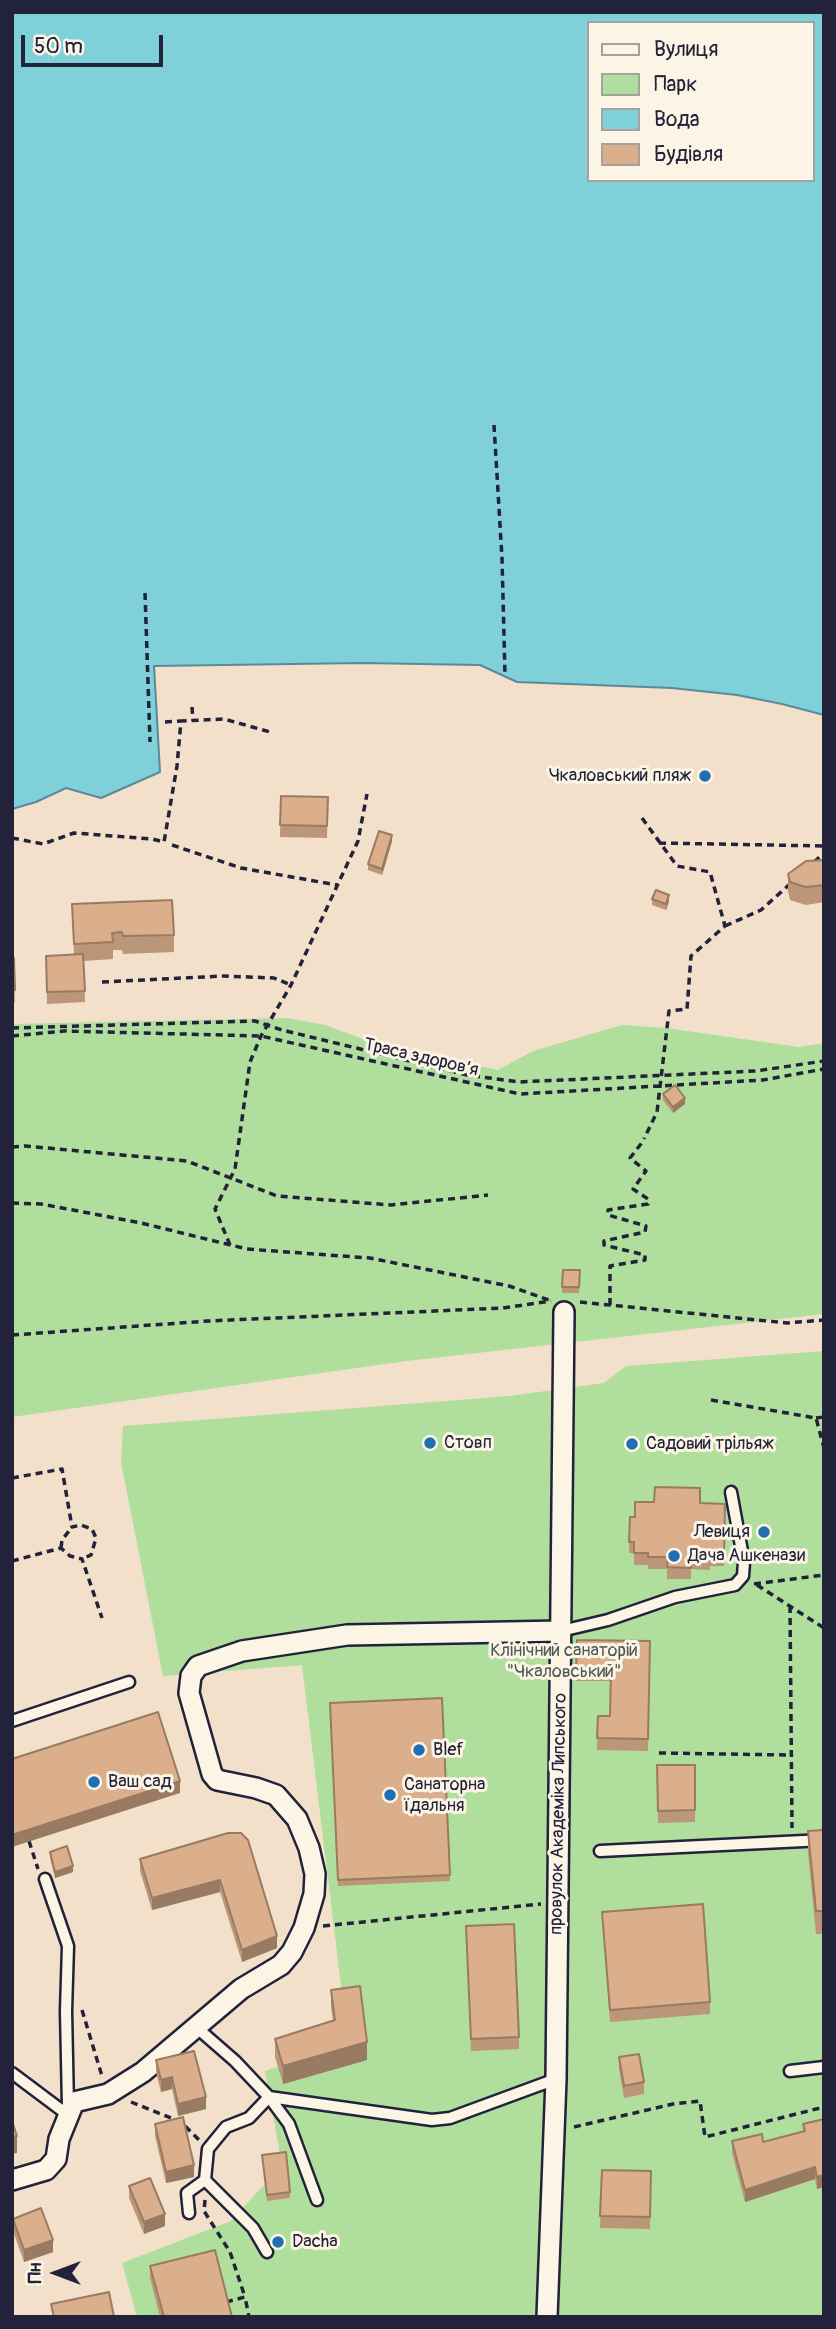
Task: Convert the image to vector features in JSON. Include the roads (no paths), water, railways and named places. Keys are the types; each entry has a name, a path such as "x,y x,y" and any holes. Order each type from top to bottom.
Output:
{"street":[{"name":"провулок Академіка Липського","path":"547,2317 556,2079 562,1304"},
{"path":"12,2180 46,2170 56,2158 59,2139 74,2102 108,2094 143,2072 241,1989 281,1965 292,1952 304,1928 314,1894 315,1874 309,1847 297,1819 276,1796 256,1788 217,1780 212,1774 189,1693 191,1676 198,1666 242,1651 347,1635 561,1631"}],"lane":[{"path":"561,1631 608,1620 675,1597 735,1586 743,1576 744,1562 731,1492"},
{"path":"12,1721 129,1682"},
{"path":"600,1851 824,1840"},
{"path":"43,1878 68,1946 68,2115"},
{"path":"195,2026 269,2097 289,2124 317,2200"},
{"path":"789,2071 824,2067"},
{"path":"12,2073 68,2115"},
{"path":"269,2097 432,2120 450,2118 556,2079"},
{"path":"189,2213 187,2193 205,2180 208,2149 226,2127 249,2118 269,2097"},
{"path":"205,2180 253,2228 267,2252"}],"water":[{"path":"12,12 824,12 824,715 737,695 672,688 517,682 480,665 362,663 154,666 160,772 101,798 66,788 36,802 12,809"}],"place":[{"name":"Чкаловський пляж","path":"705,776"},
{"name":"Стовп","path":"430,1443"},
{"name":"Садовий трільяж","path":"632,1444"},
{"name":"Левиця","path":"764,1532"},
{"name":"Дача Ашкенази","path":"674,1556"},
{"name":"Blef","path":"419,1750"},
{"name":"Ваш сад","path":"94,1782"},
{"name":"Санаторна їдальня","path":"390,1795"},
{"name":"Dacha","path":"278,2242"}],"park label":[{"name":"Клінічний санаторій \"Чкаловський\"","path":"564,1661"}]}
